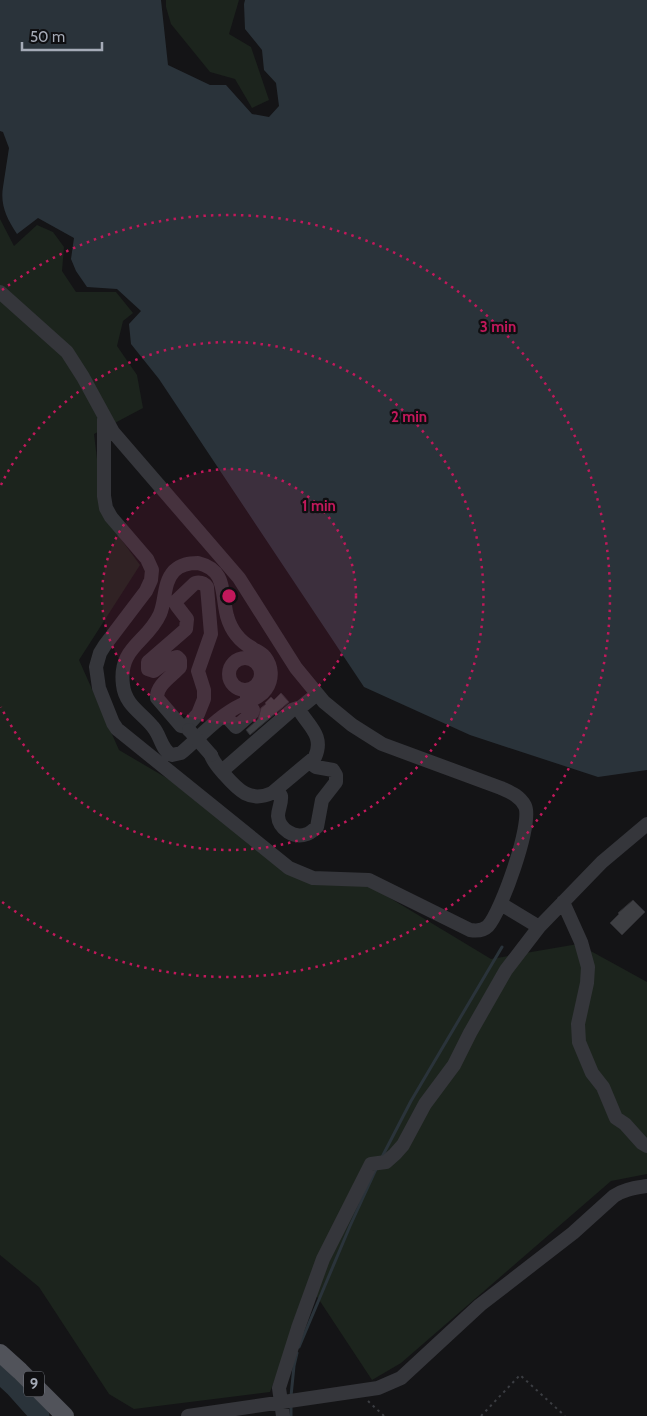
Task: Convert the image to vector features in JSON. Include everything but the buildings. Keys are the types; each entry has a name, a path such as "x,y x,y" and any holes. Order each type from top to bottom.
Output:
{"main road":[{"name":"9","path":"0,1354 20,1371 65,1416"}],"street":[{"path":"0,292 67,352 83,376 104,418 120,442 239,578 296,668 324,702 352,725 382,744 488,783 520,799 526,810 526,825 501,904 488,925 483,929 470,930 369,880 313,878 289,868 117,729 99,688 96,667 100,653 105,645 146,591 151,580 152,570 148,559 111,517 106,508 104,496 104,418"},
{"path":"198,563 215,572 221,582 226,612 232,629 244,644 263,655 268,662 271,672 268,687 261,695 247,695 226,716 184,750 172,755 164,749 160,737 152,726 133,708 123,689 122,670 125,659 157,621 163,605 167,582 174,571 186,564 198,563"},
{"path":"188,728 198,714 204,699 204,690 198,671 211,634 207,587 205,584 198,582 175,602 187,619 186,629 147,664 148,669 154,671 170,658 177,657 180,660 180,667 160,686 157,695 180,726 188,728 243,794 264,796 277,790 317,753 318,738 314,728 298,708"},
{"path":"222,771 292,710 298,708 317,694"},
{"path":"277,790 281,796 278,814 281,826 287,832 300,835 308,834 317,827 322,800 335,785 336,778 333,770 316,767 309,762"},
{"path":"287,1401 279,1388 323,1259 371,1164 386,1162 403,1145 425,1104 449,1074 506,970 539,927 602,862 647,824"},
{"path":"564,902 581,942 588,967 587,983 578,1024 579,1042 592,1073 603,1087 616,1118 625,1124 647,1146"},
{"path":"501,904 539,927"},
{"path":"188,1416 378,1388 400,1378 480,1305 573,1233 619,1192 647,1186"},
{"path":"282,1416 287,1401"}],"path":[{"path":"480,1416 520,1375 564,1416"},
{"path":"357,1390 384,1416"}],"shaded area":[{"path":"0,0 161,0 168,65 210,85 226,85 252,114 269,117 279,106 276,83 264,70 262,50 245,29 245,0 647,0 647,770 598,777 470,735 364,687 159,379 131,344 129,324 141,311 117,289 87,287 76,271 71,259 74,238 38,218 17,234 10,223 5,212 2,194 9,148 3,132 0,131"},
{"path":"166,0 239,0 229,34 251,47 269,100 252,108 235,79 210,72 171,24"},
{"path":"0,219 14,246 37,225 53,232 64,247 62,271 76,292 116,292 133,313 123,321 117,346 137,375 143,408 94,434 103,508 107,520 140,565 79,660 119,750 170,780 277,866 370,886 491,959 578,944 647,982 647,1174 611,1181 401,1363 372,1380 310,1286 270,1392 134,1409 109,1394 39,1287 0,1255"}],"waterway":[{"path":"381,1159 411,1101 502,947"},
{"path":"299,1347 377,1167"},
{"path":"291,1396 297,1353"},
{"path":"0,1374 40,1416"},
{"path":"291,1405 291,1416"}]}
